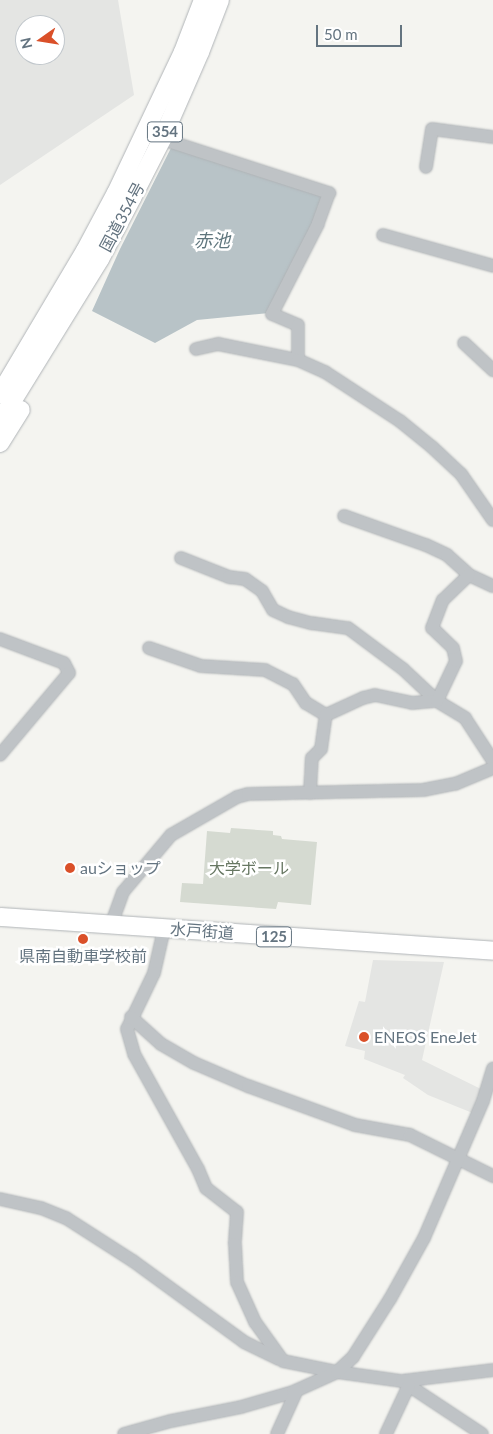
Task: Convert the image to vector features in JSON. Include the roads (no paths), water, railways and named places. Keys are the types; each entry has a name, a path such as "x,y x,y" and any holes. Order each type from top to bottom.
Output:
{"highway":[{"name":"国道354号","path":"0,394 93,255 183,52 203,0"},
{"name":"国道354号","path":"0,421 93,255 162,139 200,52 220,0"},
{"path":"0,374 46,304 93,255"},
{"path":"0,443 59,348 93,255"},
{"name":"水戸街道","path":"0,917 493,951"}],"street":[{"path":"426,167 432,129 493,137"},
{"path":"162,139 329,193 318,224 272,314 298,325 298,360"},
{"path":"383,235 493,266"},
{"path":"464,343 493,370"},
{"path":"196,349 218,344 298,360 325,372 400,421 426,442 461,474 493,520"},
{"path":"344,516 426,545 447,555 469,575 493,586"},
{"path":"181,558 229,577 245,579 262,591 273,610 288,617 311,623 348,628 403,669 437,700 465,718 493,761"},
{"path":"437,700 456,662 453,648 432,628 443,600 469,575"},
{"path":"0,639 64,663 68,673 0,755"},
{"path":"149,648 201,666 266,670 293,684 306,704 326,715"},
{"path":"326,715 363,698 375,696 412,703 437,700"},
{"path":"310,793 312,758 321,749 326,715"},
{"path":"111,925 123,892 178,829 248,794 423,790 455,784 493,768"},
{"path":"164,929 154,973 131,1017 127,1029 134,1054 198,1169 206,1188 237,1212 235,1244 237,1282 255,1322 283,1362"},
{"path":"131,1017 161,1044 212,1070 355,1125 410,1135 493,1176"},
{"path":"124,1434 164,1423 241,1407 297,1390 337,1372 353,1357 390,1299 424,1238 483,1101 493,1068"},
{"path":"0,1199 41,1208 66,1218 133,1261 244,1342 283,1362 406,1383 493,1370"},
{"path":"386,1434 406,1383"},
{"path":"406,1383 482,1434"},
{"path":"277,1434 297,1390"}],"water":[{"name":"赤池","path":"172,146 327,195 269,313 197,320 155,343 92,311 120,249"}],"place":[{"name":"auショップ","path":"70,868"},
{"name":"県南自動車学校前","path":"83,939"},
{"name":"ENEOS EneJet","path":"364,1037"}],"park label":[{"name":"大学ボール","path":"249,868"}]}
